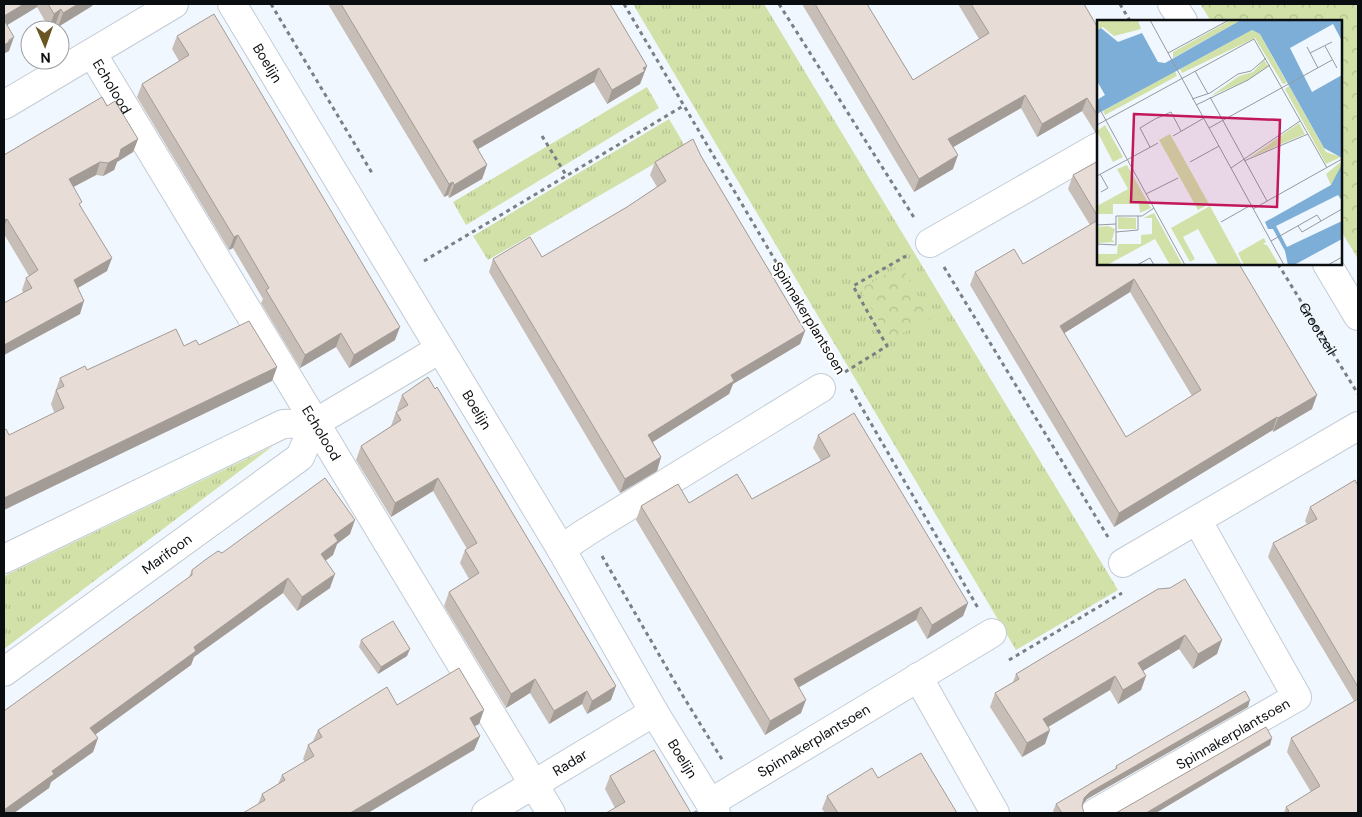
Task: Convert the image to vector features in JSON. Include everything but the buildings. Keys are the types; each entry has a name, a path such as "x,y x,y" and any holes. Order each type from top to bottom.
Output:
{"street":[{"path":"4,105 174,4"},
{"path":"1172,4 1181,20"},
{"name":"Boelijn","path":"236,5 560,549 654,712 713,808"},
{"name":"Echolood","path":"92,53 551,813"},
{"path":"930,243 1097,147"},
{"path":"1328,265 1358,316"},
{"path":"4,558 283,424 315,423 440,348"},
{"name":"Spinnakerplantsoen","path":"560,549 832,381"},
{"name":"Marifoon","path":"4,672 300,457 315,423"},
{"path":"1123,563 1358,426"},
{"name":"Spinnakerplantsoen","path":"1095,813 1297,698 1197,520"},
{"name":"Spinnakerplantsoen","path":"713,808 918,677 992,633"},
{"path":"918,677 995,813"},
{"name":"Radar","path":"486,813 654,712"}],"path":[{"name":"Spinnakerplantsoen","path":"624,4 683,106 832,381 1008,660 1134,586 1123,563 930,243 779,4"},
{"path":"1120,4 1129,20"},
{"path":"424,261 683,106"},
{"path":"542,136 566,175"},
{"path":"832,381 887,346 853,286 930,243"},
{"name":"Grootzeil","path":"1279,265 1358,394"}],"green space":[{"path":"633,4 764,4 1118,590 1016,650"},
{"path":"1200,4 1358,4 1358,259 1342,233 1342,20 1210,20"},
{"path":"647,87 659,108 466,225 453,202"},
{"path":"669,119 685,146 488,260 473,236"},
{"path":"901,266 931,318 890,340 860,289"},
{"path":"273,446 4,649 4,576"}]}
